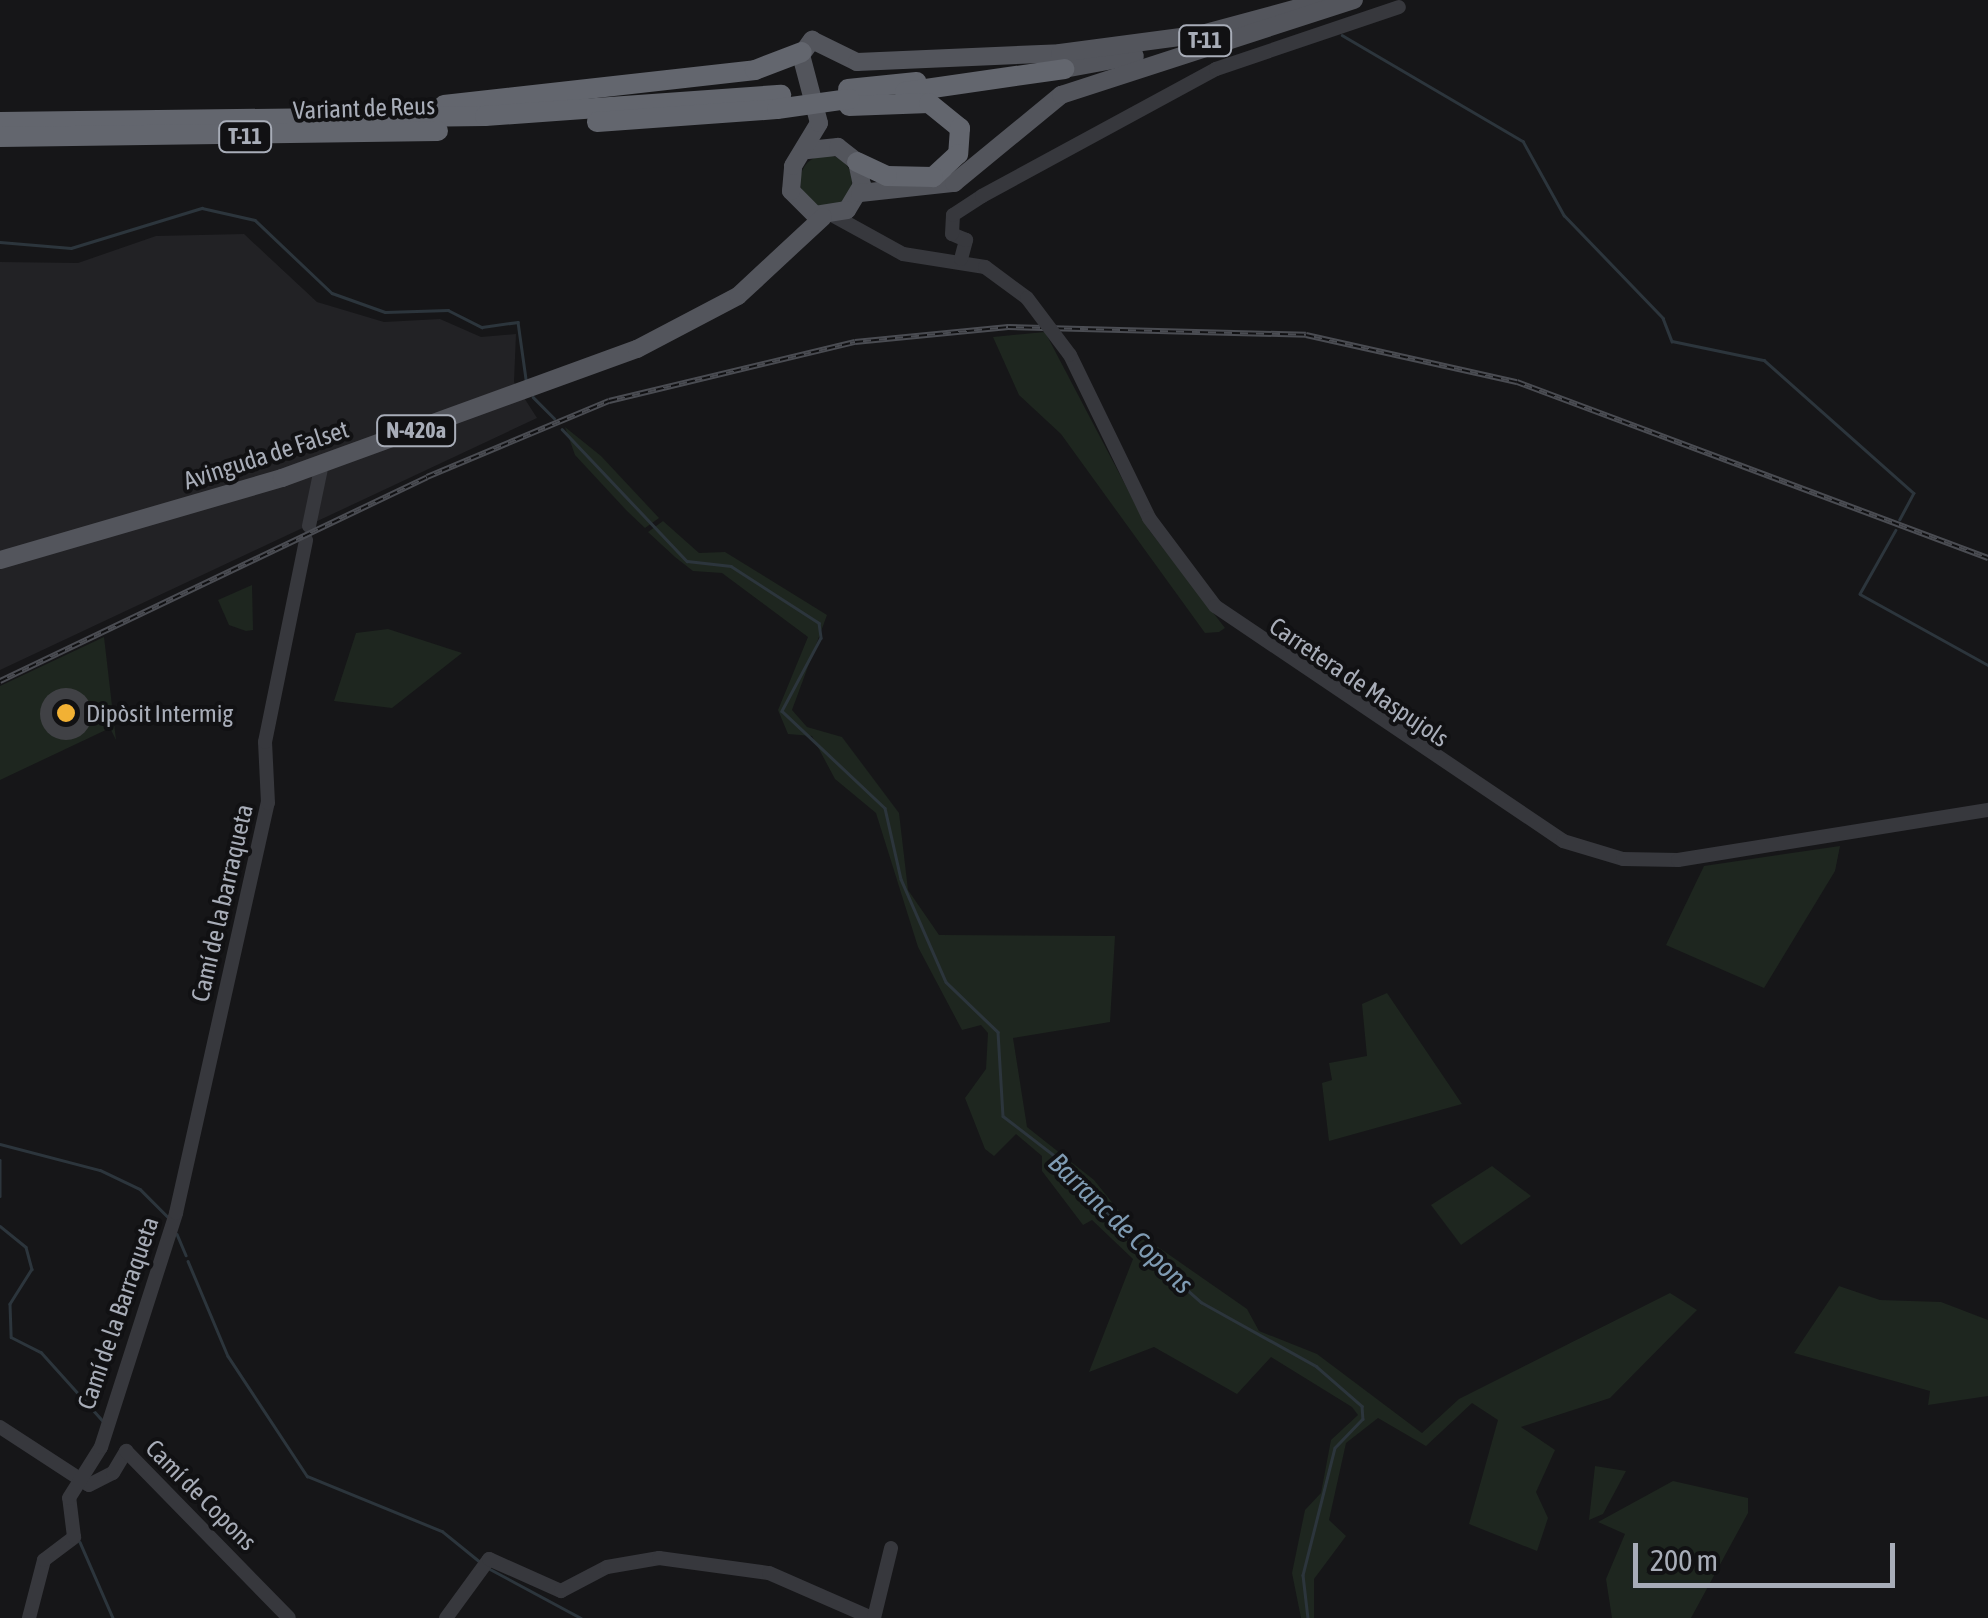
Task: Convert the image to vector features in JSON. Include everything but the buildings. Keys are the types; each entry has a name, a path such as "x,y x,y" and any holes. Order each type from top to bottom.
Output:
{"highway":[{"path":"328,119 810,62"},
{"name":"T-11","path":"488,122 849,98 1064,69"},
{"path":"849,98 929,103 960,128 958,154 933,177 886,176 857,162"},
{"name":"T-11","path":"488,122 744,112 779,102"},
{"name":"Variant de Reus","path":"0,122 488,122"},
{"name":"Variant de Reus","path":"0,137 488,122"}],"main road":[{"path":"799,236 801,207 790,176 820,124 810,62 817,40 856,62 1060,54 1202,34 1328,0"},
{"name":"T-11","path":"1064,69 1343,0"},
{"path":"801,207 828,216 858,196 954,183 1061,95 1354,0"},
{"path":"810,62 831,51"},
{"path":"810,62 824,126 838,147 857,162 858,196"},
{"path":"808,150 838,147"},
{"name":"Avinguda de Falset","path":"0,560 322,464 682,328 738,296 799,236 828,216"}],"street":[{"path":"961,259 966,240 952,234 954,215 982,196 1216,69 1398,7 1391,0"},
{"path":"858,196 878,242"},
{"name":"Carretera de Maspujols","path":"828,216 911,256 961,259 1027,298 1070,355 1149,518 1216,606 1562,841 1623,860 1678,860 1988,810"},
{"name":"Camí de la barraqueta","path":"186,1158 268,803 265,742 322,464"},
{"name":"Camí de la Barraqueta","path":"29,1618 44,1560 74,1537 67,1508 80,1476 101,1447 186,1158"},
{"path":"0,1427 80,1476"},
{"name":"Camí de Copons","path":"80,1476 89,1485 113,1473 126,1451 137,1458 289,1618"},
{"path":"446,1618 489,1559 561,1590 607,1567 659,1558 769,1573 873,1618 892,1548"}],"shaded area":[{"path":"826,155 844,163 852,181 844,199 826,207 808,199 800,181 808,163"},
{"path":"244,234 317,302 384,322 440,319 481,337 516,334 514,382 537,418 0,670 0,262 78,263 156,236"},
{"path":"1045,332 1149,530 1225,628 1219,632 1205,633 1061,434 1019,395 993,337"},
{"path":"565,427 601,456 659,518 645,528 627,511 575,455"},
{"path":"663,521 699,553 725,552 827,615 792,710 807,727 842,737 899,813 908,890 939,935 1115,936 1110,1022 1013,1038 1027,1127 1094,1180 1135,1231 1247,1309 1259,1331 1317,1354 1422,1433 1459,1399 1670,1293 1697,1310 1610,1398 1521,1427 1555,1450 1536,1492 1548,1518 1537,1551 1469,1524 1498,1420 1472,1403 1426,1446 1378,1418 1346,1443 1329,1520 1346,1536 1314,1579 1314,1618 1301,1618 1292,1573 1305,1510 1321,1493 1331,1440 1358,1415 1352,1407 1271,1357 1237,1394 1154,1347 1089,1372 1133,1259 1092,1220 1083,1225 1042,1171 1042,1156 1016,1134 994,1156 985,1149 965,1098 986,1069 988,1033 981,1025 962,1030 918,947 876,813 835,779 812,736 788,734 778,710 808,637 722,573 693,571 675,557 648,532"},
{"path":"252,585 253,630 246,631 229,625 218,600"},
{"path":"388,629 462,653 392,708 334,701 356,633"},
{"path":"104,637 116,740 110,728 0,780 0,686"},
{"path":"1840,846 1835,871 1764,988 1666,945 1704,866"},
{"path":"1387,993 1462,1104 1329,1141 1322,1083 1332,1080 1329,1063 1367,1056 1362,1004"},
{"path":"1492,1166 1531,1196 1461,1245 1431,1205"},
{"path":"1839,1286 1880,1300 1941,1302 1988,1320 1988,1396 1928,1405 1930,1391 1794,1353"},
{"path":"1595,1466 1626,1471 1603,1514 1589,1520"},
{"path":"1673,1481 1748,1498 1748,1513 1691,1618 1612,1618 1606,1579 1625,1534 1598,1522"}],"waterway":[{"path":"1342,35 1523,141 1564,215 1663,318 1672,341 1764,360 1914,493 1900,519"},
{"path":"0,242 71,248 202,208 255,220 332,293 385,312 448,310 482,327 518,322 526,379"},
{"name":"Barranc de Copons","path":"533,397 554,418"},
{"name":"Barranc de Copons","path":"562,429 687,561 731,566 819,623 821,638 782,711 885,808 901,879 946,982 998,1032 1003,1116 1077,1173 1119,1229 1201,1302 1316,1366 1362,1406 1363,1419 1335,1448 1303,1575 1308,1618"},
{"path":"1896,530 1860,594 1988,665"},
{"path":"0,1144 100,1170 140,1189 170,1219"},
{"path":"0,1160 0,1196"},
{"path":"0,1226 26,1247 32,1269 10,1304 11,1337 41,1352 104,1422"},
{"path":"177,1234 186,1255"},
{"path":"188,1261 228,1356 307,1476 442,1531 479,1561"},
{"path":"80,1542 113,1618"},
{"path":"490,1569 581,1618"}],"railway":[{"path":"0,681 427,477 609,401 855,342 1008,327 1306,335 1517,382 1988,558"}],"place":[{"name":"Dipòsit Intermig","path":"66,713"}]}
